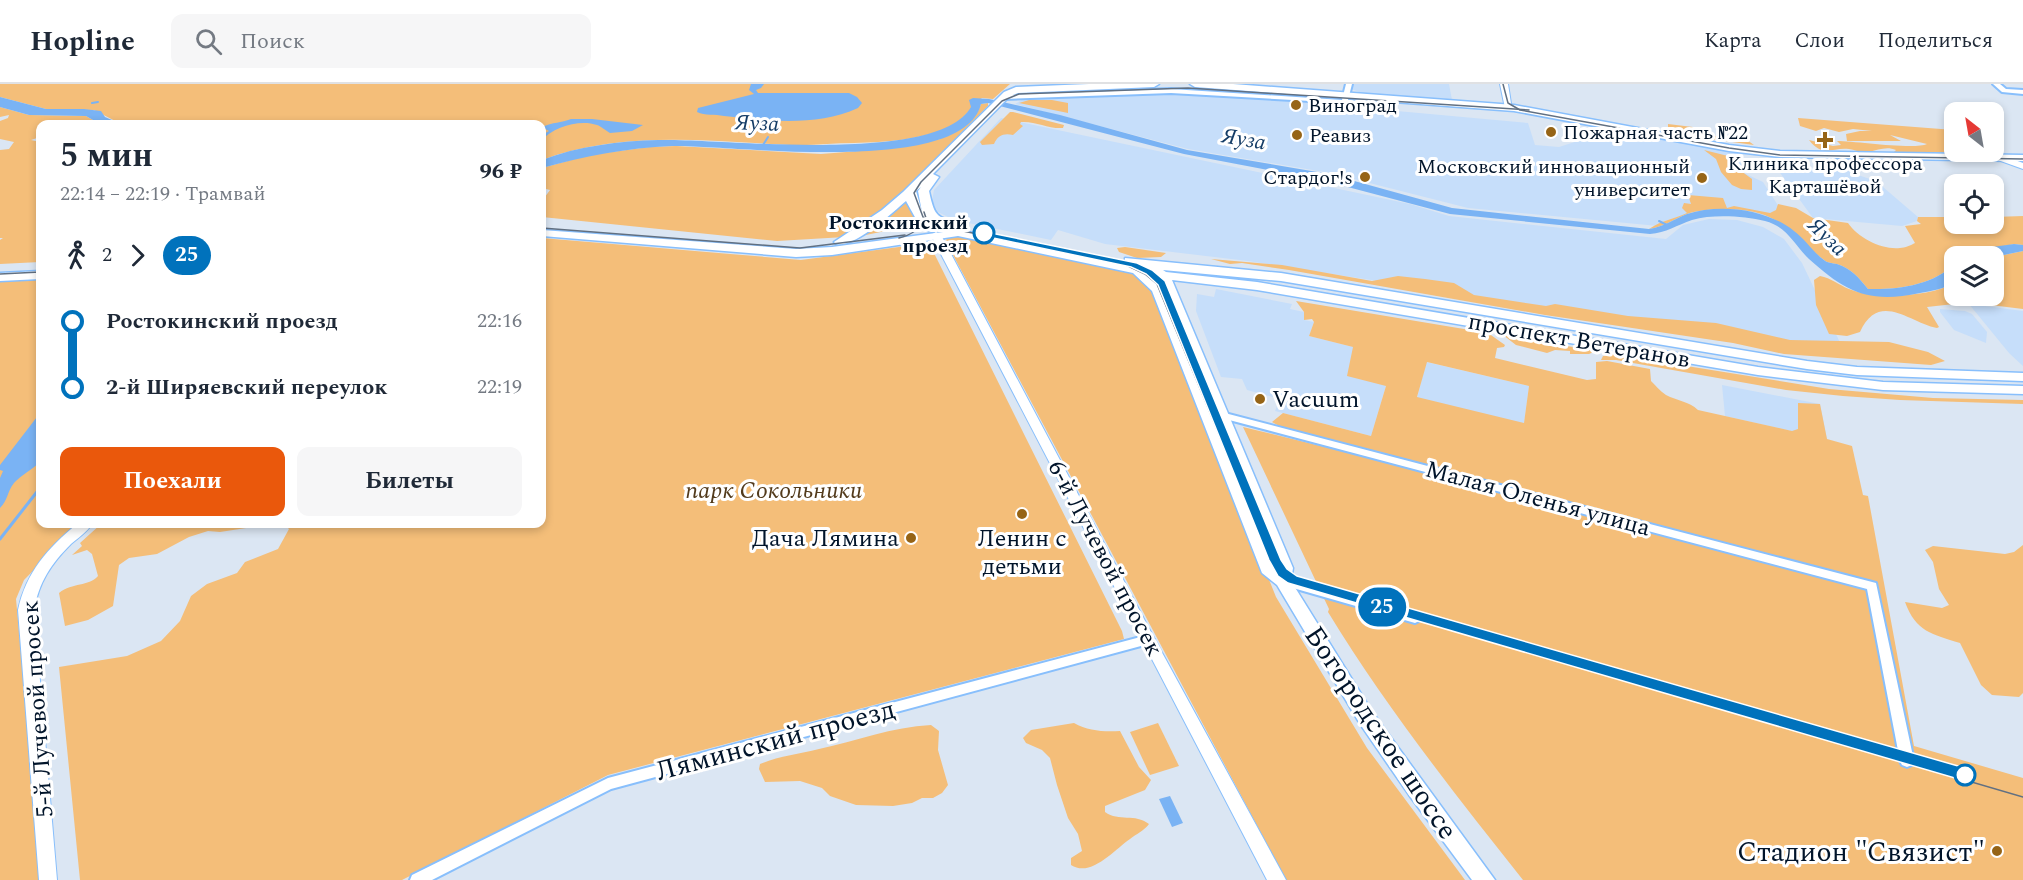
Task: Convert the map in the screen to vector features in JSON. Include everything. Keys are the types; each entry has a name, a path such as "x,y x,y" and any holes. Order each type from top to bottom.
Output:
{"main road":[{"path":"840,242 869,226 1011,95 1113,85 1154,84"},
{"path":"1195,84 1509,108 1729,148 1780,154 1944,157"},
{"path":"1345,97 1362,103 1455,107 1482,105"},
{"path":"934,232 923,199 924,187 990,115"},
{"path":"2004,158 2023,160"},
{"path":"911,189 917,215 934,232"},
{"path":"928,213 937,220 960,226 1143,267"},
{"path":"546,225 776,244 840,242 934,232 970,234 1143,267"},
{"path":"546,233 796,253 832,251 960,226"},
{"path":"0,268 36,267"},
{"name":"проспект Ветеранов","path":"1143,267 1164,276 1257,286 1746,369 1833,381 1937,389 2023,390"},
{"name":"проспект Ветеранов","path":"1143,267 1281,277 1745,357 1807,365 1857,371 2023,377"},
{"name":"Богородское шоссе","path":"1143,267 1158,291 1268,569 1283,581 1384,744 1424,802 1485,880"},
{"path":"0,277 36,275"},
{"name":"Богородское шоссе","path":"1164,276 1285,568 1283,581"}],"street":[{"path":"1345,97 1349,84"},
{"path":"1504,84 1509,108"},
{"path":"1996,84 2004,91 2023,92"},
{"path":"1011,95 1171,91 1362,103"},
{"path":"2004,159 2023,166"},
{"name":"6-й Лучевой просек","path":"934,232 1277,880"},
{"name":"Малая Оленья улица","path":"1205,411 1872,586 1907,760"},
{"name":"5-й Лучевой просек","path":"48,880 26,610 28,592 37,572 81,528"},
{"path":"1283,581 1416,618"},
{"name":"Ляминский проезд","path":"417,880 608,784 1148,640"}],"shaded area":[{"path":"1352,84 1449,84 1452,100 1362,93 1351,89"},
{"path":"1168,93 1390,107 1397,111 1528,123 1535,145 1559,147 1584,139 1581,127 1738,152 1744,173 1763,182 1781,210 1770,216 1695,211 1659,223 1658,226 1468,208 1330,173 1188,149 1015,104 1023,99"},
{"path":"1001,118 1410,204 1449,216 1666,239 1683,225 1709,219 1737,220 1763,227 1784,239 1802,263 1845,353 1248,261 1105,244 1058,230 1051,240 954,220 938,212 932,201 934,190"},
{"path":"1775,166 1853,170 1858,175 1876,181 1918,217 1917,221 1902,226 1813,218"},
{"path":"1216,289 1292,304 1290,309 1304,312 1304,320 1314,322 1309,336 1353,347 1386,386 1371,436 1275,411 1280,399 1247,390 1242,379 1221,377 1196,311 1197,294 1214,297"},
{"path":"1971,306 2023,311 2023,366 2009,353"},
{"path":"1940,309 1965,311 1972,314 1987,332 1986,343 1954,330"},
{"path":"1426,362 1529,386 1524,424 1417,398"},
{"path":"1722,385 1820,404 1827,439 1725,416"}],"green space":[{"path":"0,84 1010,84 993,99 982,98 948,128 902,140 806,145 696,140 634,141 603,144 546,159 546,120 113,120 94,110 46,109 0,97"},
{"path":"1029,100 1068,103 1068,113 1019,103"},
{"path":"988,103 988,106 903,193 873,219 845,237 777,241 546,217 546,196 550,190 546,189 546,167 589,155 676,146 821,154 885,149 940,139 978,111 981,104"},
{"path":"0,107 29,115 86,116 93,120 36,120 36,138 31,140 36,141 36,262 0,264 0,240 3,238 0,238 0,150 9,149 14,142 0,139 0,121 8,118 9,115 0,117"},
{"path":"1010,112 1064,125 1063,128 1058,128 1021,122 1023,126 1013,135 1002,135 994,144 982,145 980,142"},
{"path":"1798,118 1944,129 1944,152 1894,152 1896,150 1889,148 1866,152 1849,149 1823,150 1809,140 1833,146 1841,145 1837,141 1898,146 1927,144 1890,135 1901,141 1847,141 1846,134 1872,131 1853,129 1839,132 1824,128 1816,131 1800,126"},
{"path":"1668,124 1701,128 1713,136 1747,140 1754,145 1681,135 1668,129"},
{"path":"1704,150 1736,158 1741,171 1752,179 1752,190 1732,185 1721,172 1716,159"},
{"path":"1688,195 1723,198 1727,208 1734,206 1770,213 1776,210 1778,204 1796,208 1813,218 1848,223 1864,238 1878,245 1893,248 1904,248 1915,243 1905,226 1921,224 1917,221 1918,217 1944,217 1944,234 2004,234 2004,217 2023,216 2023,245 1944,246 1944,272 1936,277 1903,287 1868,289 1851,271 1825,261 1777,221 1751,211 1706,210 1687,214 1649,229 1687,213 1682,208 1684,203 1691,204"},
{"path":"907,199 914,218 912,221 900,228 861,236"},
{"path":"955,236 1136,273 1152,289 1276,597 1367,748 1465,880 1286,880 945,240"},
{"name":"парк Сокольники","path":"546,238 801,260 929,243 1124,639 608,775 402,880 80,880 59,667 127,656 161,641 180,621 191,596 207,584 237,573 245,562 278,549 289,529 546,528"},
{"path":"1125,247 1166,253 1161,257 1137,258 1119,252 1117,248"},
{"path":"2023,251 2023,309 1999,306 2004,306 2004,255"},
{"path":"1211,259 1282,265 1372,281 1398,276 1454,283 1474,295 1546,306 1555,304 1628,316 1716,323 1790,340 1889,342 1928,352 1945,361 1931,365 1784,354 1733,343 1545,315 1289,270 1242,263 1230,264"},
{"path":"1820,276 1828,278 1849,289 1873,295 1917,294 1944,288 1944,305 1927,307 1939,327 1886,311 1876,313 1860,332 1847,336 1829,334 1816,305 1814,280"},
{"path":"36,279 36,528 75,528 24,580 16,599 42,880 0,880 0,280"},
{"path":"1296,301 1488,333 1505,345 1497,348 1495,358 1587,380 1596,379 1596,362 1607,361 1650,369 1651,381 1662,392 1698,410 1792,431 1798,429 1798,403 1820,404 1827,439 1852,446 1863,495 1868,496 1914,746 2023,778 2023,880 1523,880 1397,716 1328,612 1329,609 1243,427 1366,457 1368,449 1279,426 1272,422 1283,413 1371,436 1386,386 1347,376 1353,347 1309,336 1314,322 1312,319 1304,320 1304,312","holes":["1427,362 1529,386 1524,423 1417,397"]},
{"path":"1503,335 1596,351 1589,354 1570,354 1570,351 1555,350 1547,353 1516,345"},
{"path":"1612,354 1829,389 1933,398 2023,400 2023,404 1900,400 1786,390 1616,360 1601,360 1603,356"},
{"path":"97,528 246,528 220,532 208,531 189,537 157,554 129,558 119,565 113,606 88,620 65,626 59,593 70,587 90,582 98,576 92,554 87,550 72,555 82,546 80,543"},
{"path":"2023,545 2023,693 2019,697 1992,695 1981,685 1960,643 1933,634 1920,626 1909,612 1905,602 1942,608 1949,605 1939,589 1933,562 1925,550 1933,546 2005,554 2014,552"},
{"path":"1074,723 1096,730 1120,731 1139,767 1151,780 1145,790 1105,806 1105,812 1110,815 1138,819 1149,824 1102,861 1086,868 1071,865 1071,858 1082,851 1078,834 1068,818 1050,758 1042,750 1026,743 1023,738 1031,730"},
{"path":"1158,723 1179,766 1150,775 1130,732"},
{"path":"931,725 939,731 938,750 948,785 942,793 933,798 922,798 912,803 893,806 856,805 830,796 822,788 800,781 765,782 759,769 760,764 782,757 888,731"}],"water":[{"path":"751,84 764,84 756,90 758,93 849,93 862,103 858,108 842,114 792,121 758,120 697,112 698,108 754,94 749,90"},
{"path":"0,97 46,109 101,111 105,117 112,120 93,120 86,116 29,115 0,107"},
{"path":"973,98 989,99 1060,115 1187,150 1329,174 1452,208 1649,229 1700,211 1743,210 1783,224 1798,234 1825,261 1851,271 1868,289 1914,285 1944,272 1944,288 1886,297 1859,292 1835,280 1809,259 1785,232 1765,221 1738,217 1709,217 1692,220 1650,234 1450,214 1325,181 1184,154 988,103 981,104 965,127 933,142 890,149 841,152 672,146 606,153 546,167 546,159 556,155 599,145 629,142 688,140 826,145 874,143 917,137 950,125 971,107 969,100"},
{"path":"592,119 643,125 632,131 610,133 600,126 583,123 567,125 546,136 549,131 546,129 546,126 564,121"},
{"path":"2023,245 2023,251 2004,255 2004,246 1999,246"},
{"path":"36,418 36,465 14,483 0,508 0,478 3,471 0,470 0,465"},
{"path":"1170,796 1183,823 1172,827 1159,799"}],"waterway":[{"path":"92,103 98,102"},
{"name":"Яуза","path":"763,145 768,137"},
{"path":"1659,221 1669,226"},
{"path":"0,539 36,493"}],"tram line":[{"path":"1503,84 1508,103 1519,109"},
{"path":"926,219 923,217 914,193 921,182 1002,101 1019,94 1188,88 1519,109"},
{"path":"1519,109 1529,110"},
{"path":"1519,109 1729,148 1780,155 2023,159"},
{"path":"924,212 926,219"},
{"path":"899,238 918,229 926,219"},
{"path":"926,219 939,226 1126,265 1145,274 1157,284 1271,561 1277,572 1291,583 2023,797"},
{"path":"546,228 800,248 905,235"},
{"name":"25","path":"984,233 1134,265 1149,272 1162,283 1275,560 1287,577 1323,590 1965,775"},
{"path":"0,274 36,272"}],"place":[{"name":"Виноград","path":"1296,105"},
{"name":"Пожарная часть №22","path":"1551,132"},
{"name":"Реавиз","path":"1297,135"},
{"name":"Клиника профессора Карташёвой","path":"1825,140"},
{"name":"Стардог!s","path":"1365,177"},
{"name":"Московский инновационный университет","path":"1702,178"},
{"name":"Ростокинский проезд","path":"984,233"},
{"name":"Vacuum","path":"1260,399"},
{"name":"Ленин с детьми","path":"1022,514"},
{"name":"Дача Лямина","path":"911,538"},
{"name":"Стадион \"Связист\"","path":"1997,851"}]}
